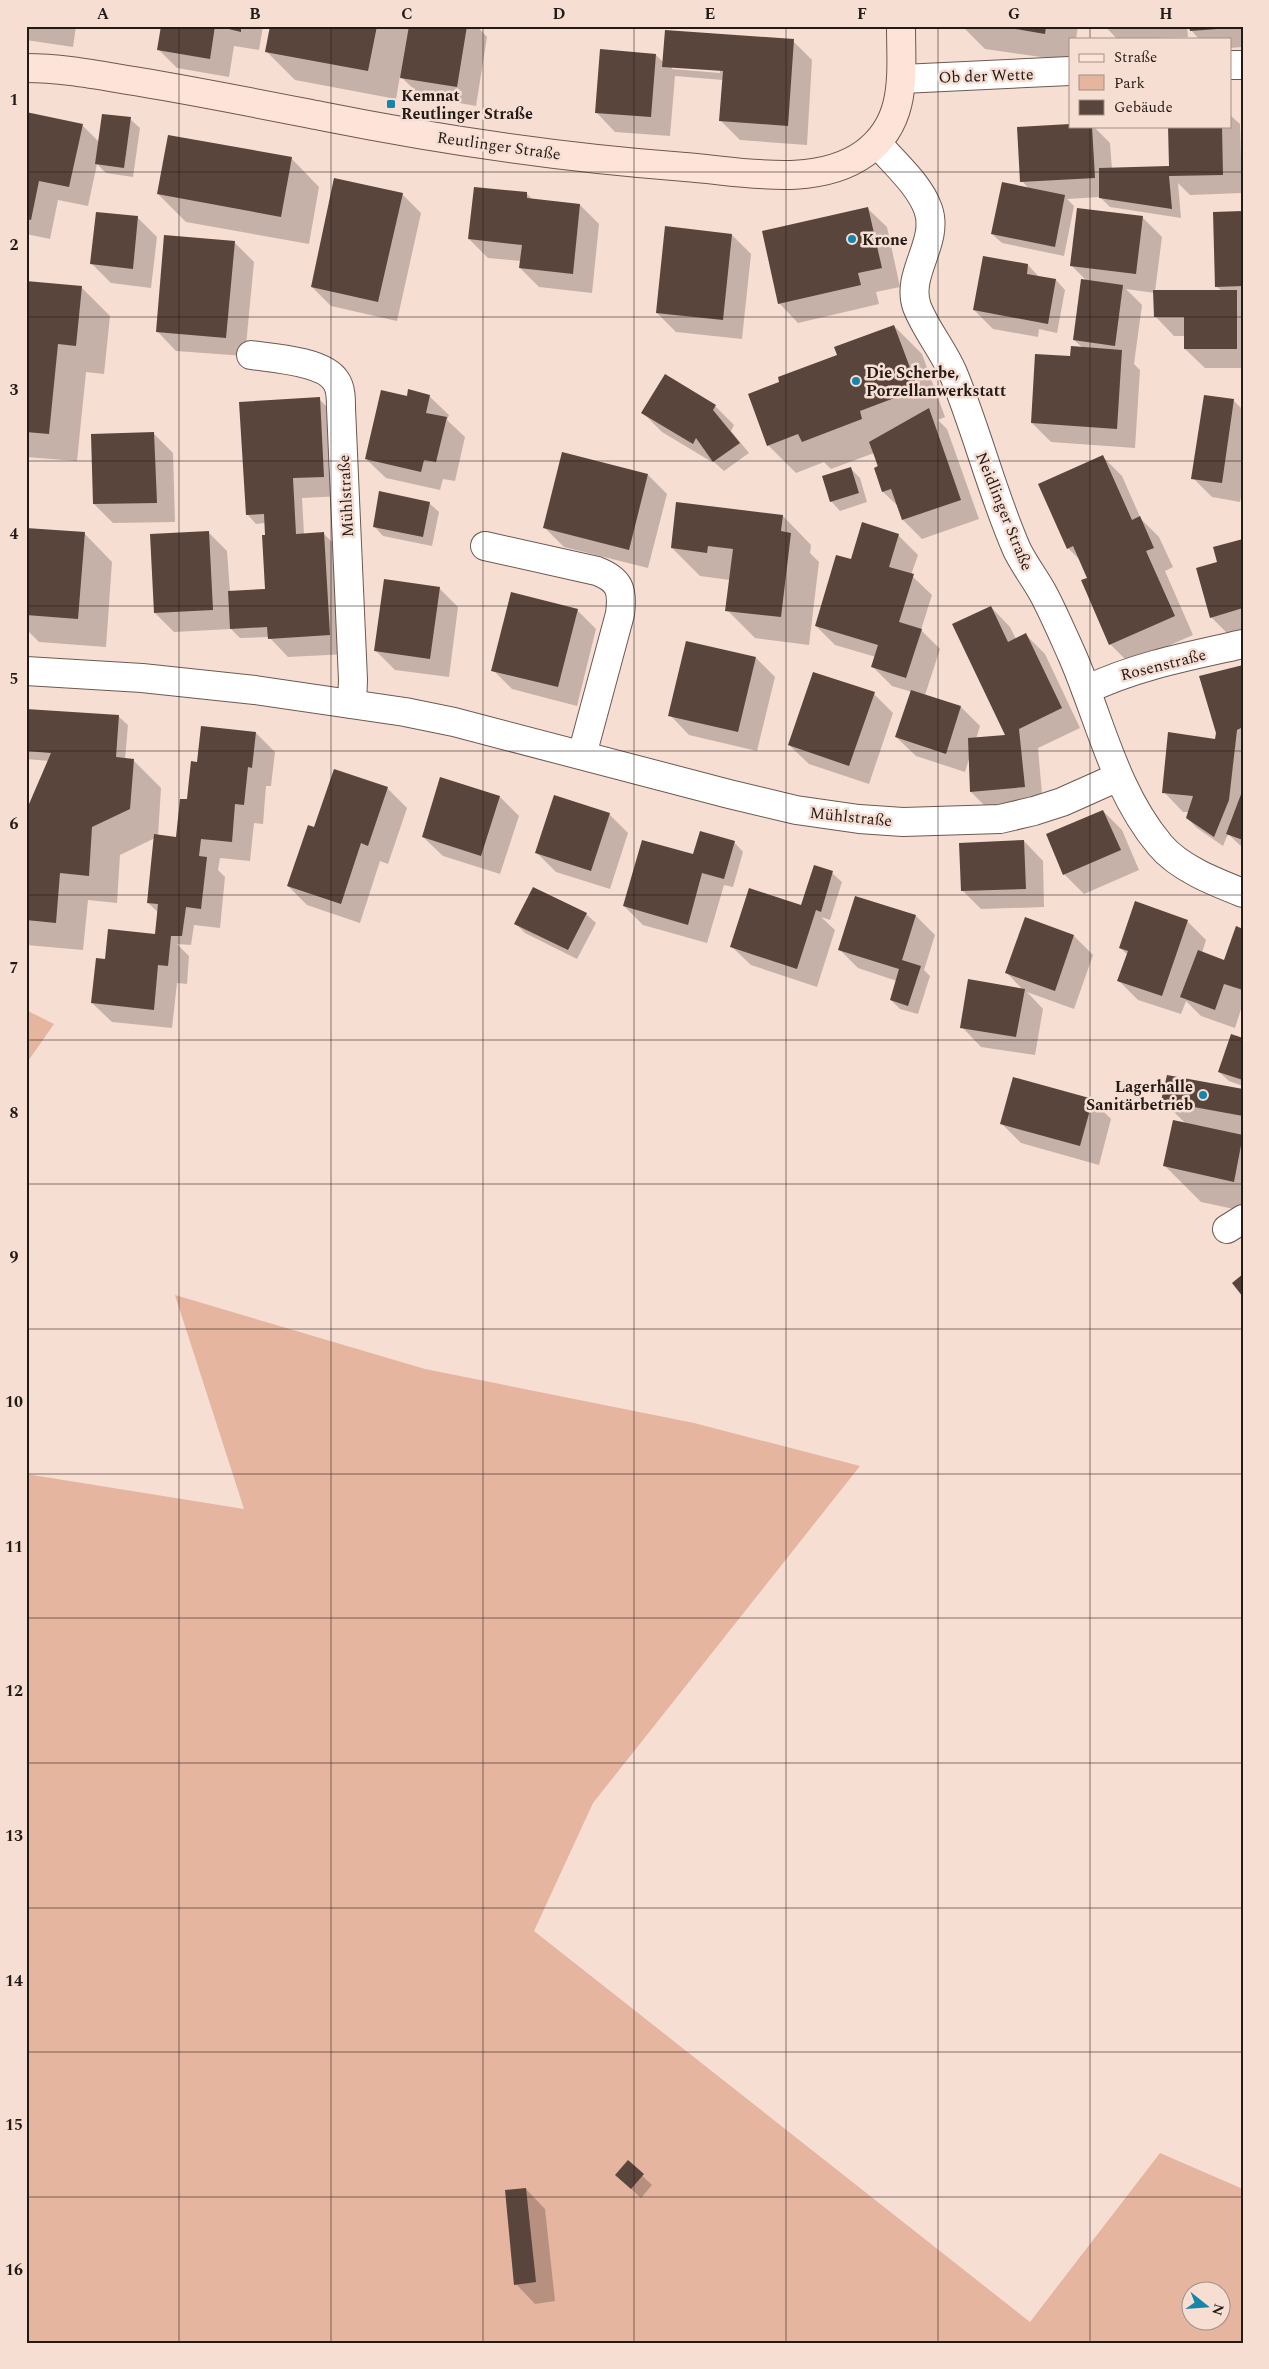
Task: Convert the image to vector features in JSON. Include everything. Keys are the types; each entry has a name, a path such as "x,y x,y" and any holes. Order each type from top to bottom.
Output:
{"main road":[{"path":"878,143 887,132 896,112 902,79 901,26"},
{"name":"Reutlinger Straße","path":"26,68 53,68 501,147 634,164 748,173 810,174 826,172 850,162 878,143"}],"street":[{"name":"Ob der Wette","path":"902,79 1069,71"},
{"name":"Neidlinger Straße","path":"878,143 909,180 928,209 929,235 916,280 917,306 939,345 967,406 978,446 1017,550 1044,594 1086,690 1118,777 1143,822 1162,848 1206,877 1243,893"},
{"name":"Mühlstraße","path":"250,355 320,368 330,373 337,382 341,408 353,680 352,704"},
{"path":"485,546 597,570 610,576 619,587 622,600 620,614 582,755"},
{"name":"Rosenstraße","path":"1086,690 1113,677 1149,665 1243,644"},
{"name":"Mühlstraße","path":"26,671 142,678 255,690 352,704 454,722 796,810 859,819 902,822 1000,818 1034,811 1062,802 1118,777"}],"green space":[{"path":"26,1010 54,1024 26,1064"},
{"path":"175,1295 425,1369 694,1423 860,1466 593,1803 534,1931 1030,2322 1160,2153 1243,2189 1243,2343 26,2343 26,1474 244,1509"}],"building":[{"path":"161,26 215,26 210,59 157,50"},
{"path":"216,26 241,26 241,32"},
{"path":"270,26 377,26 368,71 265,52"},
{"path":"409,26 467,26 457,87 400,78"},
{"path":"998,26 1046,26 1045,34"},
{"path":"1189,26 1231,26 1231,28 1190,31"},
{"path":"665,30 794,39 788,126 719,121 723,71 662,67"},
{"path":"600,49 656,54 651,117 595,113"},
{"path":"26,112 83,124 69,187 39,181 31,220 26,219"},
{"path":"102,114 131,117 124,168 95,164"},
{"path":"1069,124 1069,128 1092,128 1095,178 1020,182 1017,127"},
{"path":"1168,128 1222,128 1223,175 1169,176 1172,209 1099,198 1099,168 1169,166"},
{"path":"168,135 292,157 281,217 157,194"},
{"path":"334,178 403,193 378,302 311,287"},
{"path":"1002,182 1065,195 1055,247 991,234"},
{"path":"474,187 527,192 527,198 580,204 573,274 519,268 522,245 468,239"},
{"path":"868,207 882,268 858,273 861,285 778,304 762,231"},
{"path":"1077,208 1143,216 1136,274 1070,266"},
{"path":"1243,211 1243,286 1215,287 1213,212"},
{"path":"96,212 138,216 133,269 90,264"},
{"path":"665,226 732,234 723,320 656,313"},
{"path":"164,235 235,241 226,338 156,332"},
{"path":"983,256 1028,264 1027,274 1056,279 1048,324 973,310"},
{"path":"1081,279 1123,285 1115,346 1073,340"},
{"path":"26,281 82,286 76,346 58,344 49,434 26,432"},
{"path":"1153,290 1237,290 1237,349 1184,349 1184,317 1154,317"},
{"path":"894,325 918,389 860,411 862,419 802,442 798,434 767,446 748,394 779,382 778,377 837,355 834,347"},
{"path":"1071,346 1122,350 1117,429 1031,423 1035,354 1070,356"},
{"path":"665,374 716,405 713,410 740,443 713,462 696,438 693,444 641,413"},
{"path":"408,389 430,395 426,413 447,417 436,462 424,460 421,472 365,459 381,390 407,396"},
{"path":"1204,395 1234,399 1222,483 1191,479"},
{"path":"320,397 324,477 293,478 296,534 324,532 330,635 268,639 267,627 230,629 228,591 265,589 262,535 265,535 264,514 246,515 239,402"},
{"path":"929,408 961,500 902,520 891,489 882,492 874,468 878,466 869,442"},
{"path":"154,432 157,503 93,504 91,434"},
{"path":"562,452 648,474 629,550 543,528"},
{"path":"1103,455 1132,520 1140,516 1154,548 1146,551 1175,616 1109,645 1081,580 1087,578 1073,546 1067,549 1038,484"},
{"path":"851,467 859,493 830,502 822,476"},
{"path":"379,491 430,502 423,537 373,527"},
{"path":"676,502 783,515 781,531 791,533 781,617 725,611 733,549 708,546 707,553 671,548"},
{"path":"862,522 899,534 889,567 914,574 899,622 922,629 906,678 871,667 878,645 815,626 836,555 851,559"},
{"path":"26,528 85,532 78,619 26,615"},
{"path":"209,531 213,610 154,613 150,534"},
{"path":"1243,539 1243,608 1210,618 1196,568 1217,562 1213,547"},
{"path":"384,579 440,587 430,659 374,651"},
{"path":"511,592 578,609 558,687 491,671"},
{"path":"991,606 1008,642 1026,633 1062,708 1019,729 1025,787 970,792 968,738 1005,735 952,624"},
{"path":"686,641 756,657 738,732 668,716"},
{"path":"1243,665 1243,727 1237,730 1229,800 1214,837 1186,818 1193,796 1162,793 1168,732 1215,739 1216,733 1199,676"},
{"path":"813,672 875,692 849,766 788,745"},
{"path":"911,690 961,706 946,754 895,737"},
{"path":"26,709 119,715 116,757 134,759 130,809 92,827 89,876 60,873 56,923 26,920 26,811 51,753 26,751"},
{"path":"201,726 256,732 252,768 248,767 244,805 235,804 232,842 201,839 199,856 207,857 201,909 186,907 182,936 171,936 168,966 158,965 154,1010 91,1003 96,958 105,959 108,929 155,934 158,904 147,903 154,834 176,837 180,799 187,799 191,761 197,762"},
{"path":"334,769 388,787 368,846 361,843 341,904 287,886 308,825 314,827"},
{"path":"440,777 500,796 481,856 422,837"},
{"path":"1243,789 1243,840 1226,834"},
{"path":"554,795 610,813 591,871 535,853"},
{"path":"1103,810 1121,850 1063,875 1046,834"},
{"path":"700,831 735,841 724,879 702,873 688,925 623,906 642,840 693,854"},
{"path":"1024,840 1026,889 961,891 959,843"},
{"path":"814,865 833,871 821,912 816,910 797,969 730,947 749,888 801,905"},
{"path":"533,887 587,913 568,950 514,924"},
{"path":"855,896 916,915 902,960 921,966 908,1006 890,1000 899,969 838,950"},
{"path":"1135,901 1188,920 1162,996 1117,981 1128,951 1119,948"},
{"path":"1025,917 1074,935 1055,991 1005,973"},
{"path":"1236,926 1243,929 1243,990 1224,984 1215,1010 1180,997 1198,950 1224,960"},
{"path":"968,979 1025,989 1016,1037 960,1028"},
{"path":"1231,1034 1243,1038 1243,1080 1218,1072"},
{"name":"Lagerhalle Sanitärbetrieb","path":"1167,1075 1243,1089 1243,1116 1161,1101"},
{"path":"1013,1077 1093,1099 1080,1146 1000,1124"},
{"path":"1173,1120 1243,1135 1234,1182 1163,1166"},
{"path":"1243,1274 1243,1297 1232,1283"},
{"path":"628,2160 644,2174 631,2189 615,2175"},
{"path":"526,2188 536,2282 514,2285 505,2190"}],"place":[{"name":"Kemnat Reutlinger Straße","path":"391,104"},
{"name":"Krone","path":"852,239"},
{"name":"Die Scherbe, Porzellanwerkstatt","path":"856,381"},
{"name":"Lagerhalle Sanitärbetrieb","path":"1203,1095"}]}
